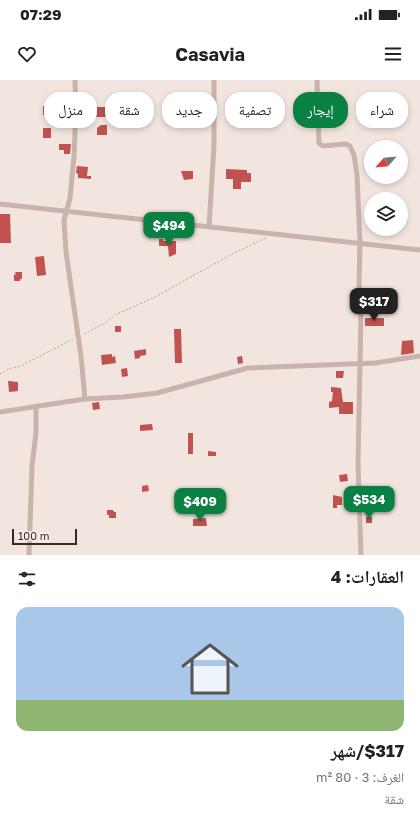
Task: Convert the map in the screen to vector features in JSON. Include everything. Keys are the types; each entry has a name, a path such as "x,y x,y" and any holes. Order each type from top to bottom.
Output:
{"street":[{"path":"74,80 76,107 74,157 70,198 64,220 66,252 85,399"},
{"path":"209,227 214,145 214,80"},
{"path":"317,80 319,143 321,146 346,144 350,146 357,175 361,312 358,464 360,555"},
{"path":"0,204 420,250"},
{"path":"0,412 85,399 157,393 248,368 375,363 420,356"},
{"path":"29,555 32,466 36,433 36,406"}],"path":[{"path":"0,374 8,369 21,366 78,337 105,323 115,315 153,298 234,253 267,238"}],"building":[{"path":"97,107 105,107 105,117 97,117"},
{"path":"101,125 105,125 105,128 107,128 107,135 97,135 97,128"},
{"path":"43,128 51,128 51,138 43,138"},
{"path":"59,144 71,144 70,154 64,154 64,150 59,150"},
{"path":"77,166 88,167 87,176 91,176 91,179 78,178 78,174 76,173"},
{"path":"226,169 247,170 247,173 251,173 251,182 241,182 241,189 233,189 233,179 226,179"},
{"path":"181,171 193,171 193,179 184,180"},
{"path":"0,214 10,214 11,243 0,243"},
{"path":"159,239 163,239 163,241 176,241 176,254 169,257 168,246 159,246"},
{"path":"44,256 46,275 37,276 35,257"},
{"path":"15,272 22,272 22,279 20,279 20,281 14,281 14,274 16,275"},
{"path":"365,318 384,318 384,326 365,326"},
{"path":"115,326 121,326 121,332 115,332"},
{"path":"174,329 181,329 182,363 175,363"},
{"path":"413,340 414,353 401,355 402,341"},
{"path":"146,349 146,355 135,359 134,351"},
{"path":"112,354 112,357 115,356 116,363 102,365 101,355"},
{"path":"242,356 243,363 238,364 237,357"},
{"path":"127,368 128,376 122,377 121,369"},
{"path":"336,371 344,371 343,378 336,378"},
{"path":"8,381 18,382 18,391 9,392"},
{"path":"331,387 341,388 343,402 353,402 353,414 339,414 339,407 329,408 329,402 332,401 333,392 331,392"},
{"path":"99,402 100,409 93,410 92,403"},
{"path":"152,424 153,430 140,431 140,425"},
{"path":"188,433 193,433 193,454 188,454"},
{"path":"208,451 216,452 216,456 208,456"},
{"path":"347,474 348,481 340,482 339,475"},
{"path":"148,485 149,491 142,492 142,486"},
{"path":"333,495 342,497 342,505 337,505 337,508 333,508"},
{"path":"107,510 113,510 116,512 116,518 109,518 109,515 107,515"},
{"path":"366,517 372,517 372,523 366,523"},
{"path":"206,518 207,526 193,526 193,519"}]}
